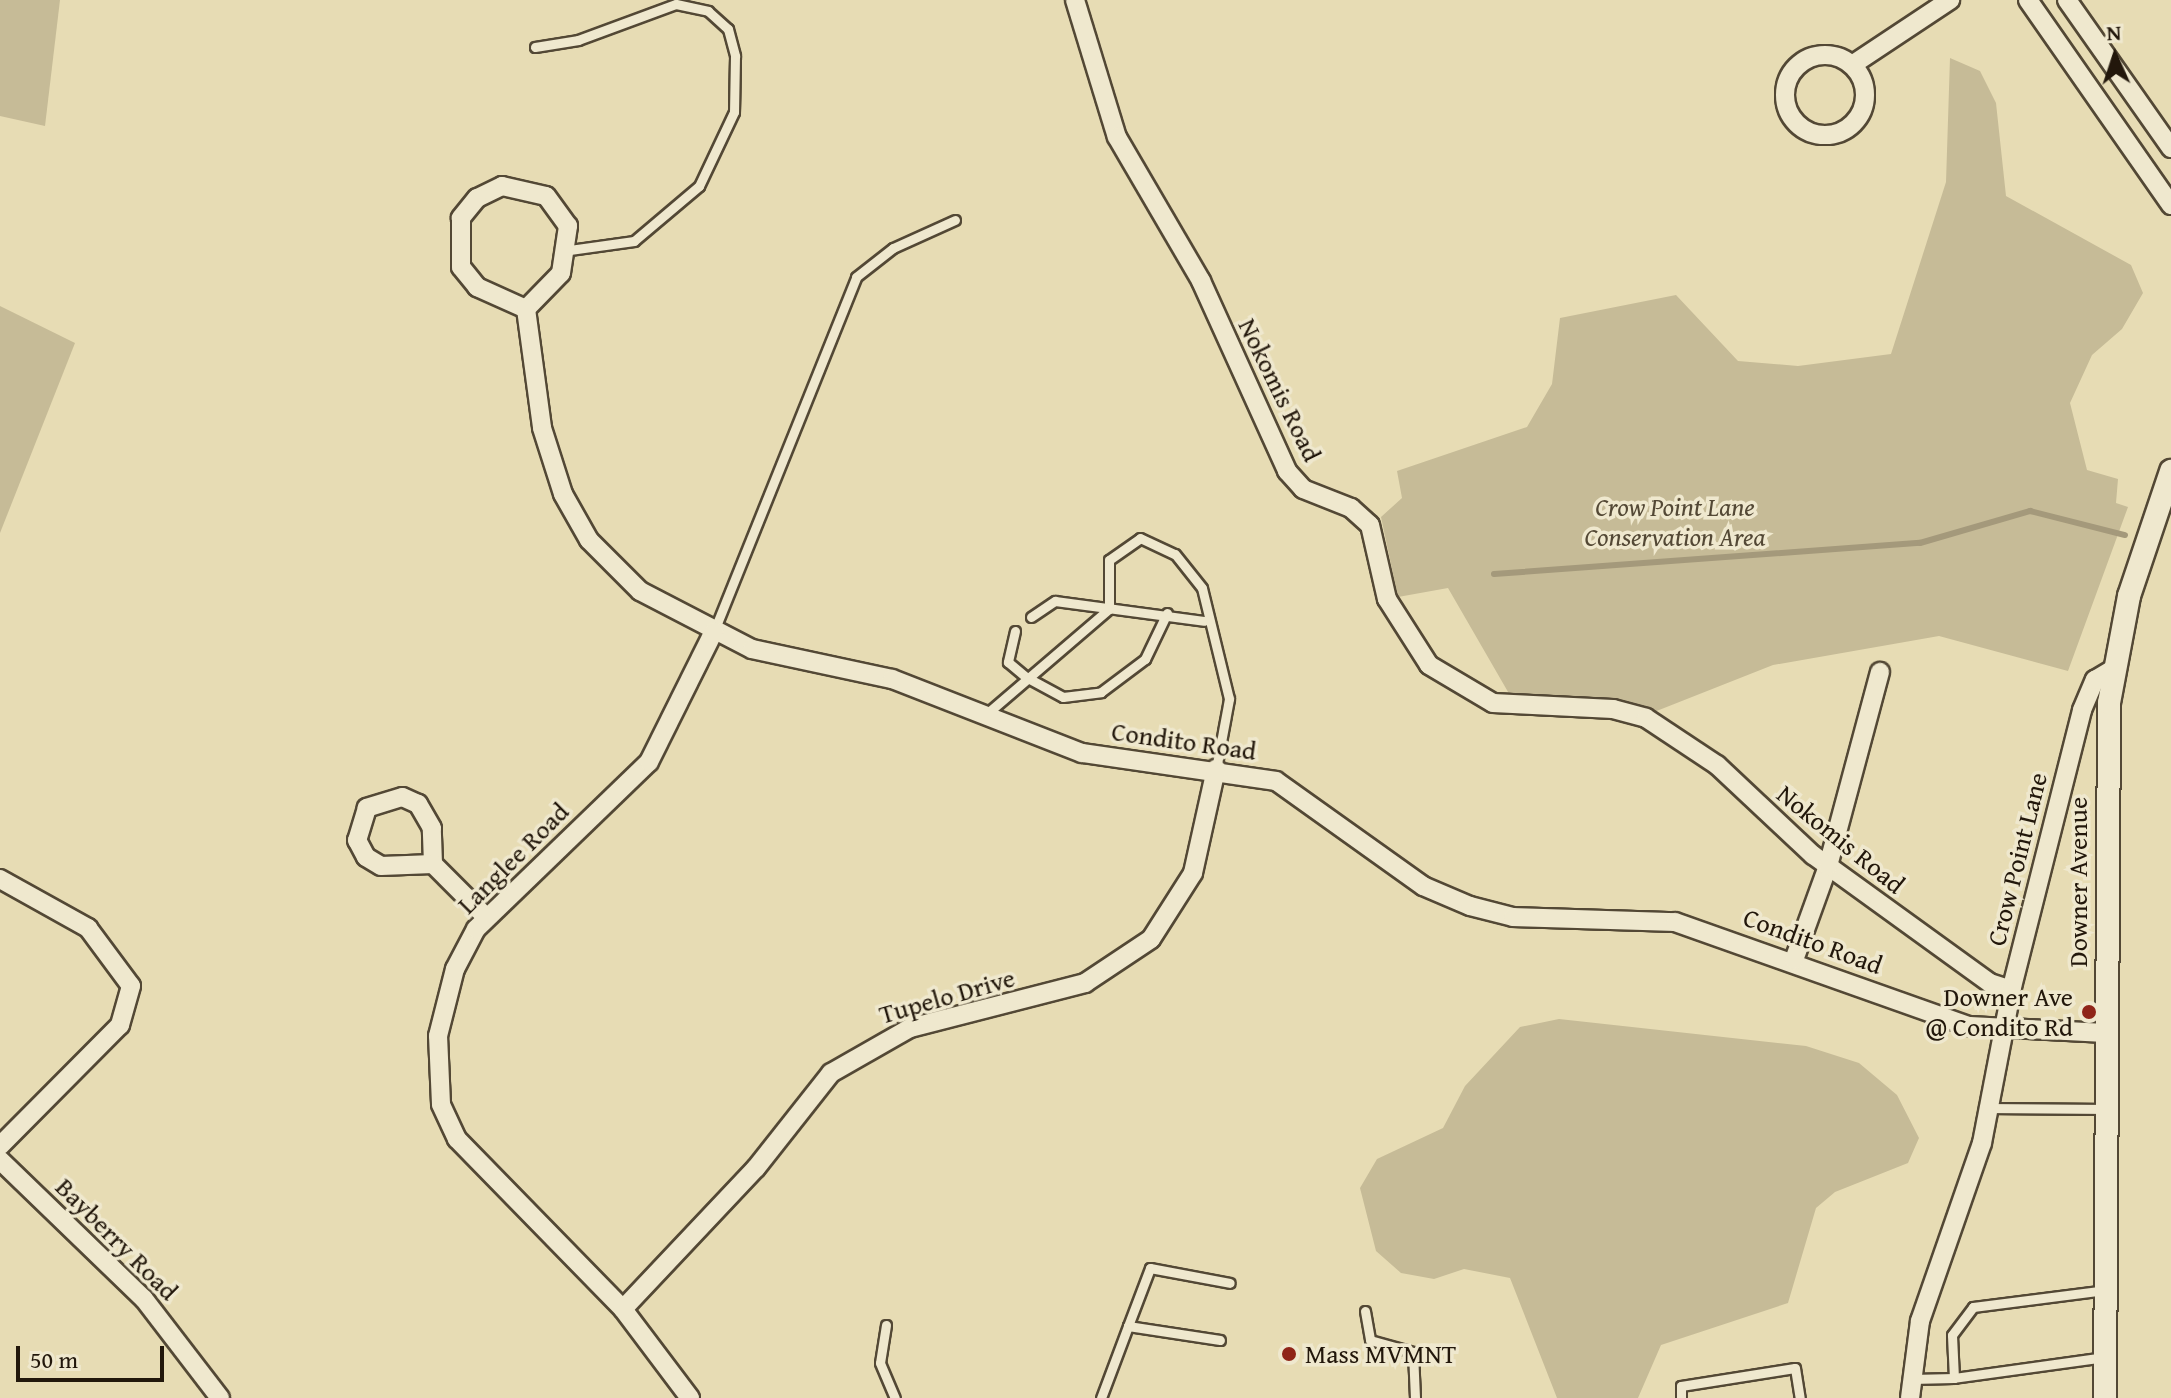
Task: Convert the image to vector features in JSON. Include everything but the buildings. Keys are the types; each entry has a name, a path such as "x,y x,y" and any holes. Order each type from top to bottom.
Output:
{"street":[{"name":"Nokomis Road","path":"1075,0 1117,137 1201,281 1287,471 1303,489 1351,508 1370,525 1387,599 1429,665 1493,703 1613,709 1646,718 1717,765 1828,866 1990,983 2011,990"},
{"path":"1852,65 1950,0"},
{"path":"2028,0 2171,205"},
{"path":"2067,0 2171,148"},
{"path":"1827,55 1852,65 1865,89 1860,116 1825,135 1800,126 1786,105 1794,71 1827,55"},
{"path":"526,187 559,209 570,250 561,273 526,309 477,287 461,267 461,218 477,198 526,187"},
{"name":"Condito Road","path":"526,309 542,428 563,494 614,569 714,631 788,659 892,679 1082,753 1216,769 1276,781 1303,795 1423,886 1470,906 1513,917 1675,922 1794,960 1940,1017 2004,1032 2106,1033"},
{"name":"Downer Avenue","path":"2105,1398 2105,1109 2113,669 2136,571 2171,471"},
{"name":"Langlee Road","path":"690,1398 623,1309 500,1187 457,1139 441,1104 438,1036 465,946 485,916 649,762 714,631"},
{"name":"Crow Point Lane","path":"1910,1388 1920,1321 1990,1108 2011,990 2082,710 2095,680 2113,669"},
{"path":"1794,960 1828,866 1880,672"},
{"name":"Tupelo Drive","path":"623,1309 756,1168 831,1073 910,1028 1085,983 1151,939 1193,873 1216,769"},
{"path":"433,864 393,867 366,857 357,840 367,808 392,797 418,804 432,828 433,864 485,916"},
{"path":"0,879 88,928 122,966 131,986 122,1020 0,1146"},
{"name":"Bayberry Road","path":"0,1160 144,1299 220,1398"}],"lane":[{"path":"535,47 578,40 676,4 718,20 735,56 734,112 699,186 634,241 570,250"},
{"path":"714,631 856,277 893,248 955,220"},
{"path":"1109,609 1109,560 1140,538 1175,554 1202,588 1204,621 1229,699 1216,769"},
{"path":"1031,617 1055,601 1167,613 1204,621"},
{"path":"984,716 1109,609"},
{"path":"1015,631 1008,662 1026,677 1063,697 1101,692 1145,659 1167,613"},
{"path":"1990,1108 2105,1109"},
{"path":"1101,1398 1150,1268 1230,1283"},
{"path":"1954,1378 1952,1335 1973,1307 2105,1290"},
{"path":"1365,1311 1370,1340 1413,1352 1415,1398"},
{"path":"886,1325 880,1363 895,1398"},
{"path":"1128,1326 1220,1340"},
{"path":"1910,1388 1954,1378 2105,1357"},
{"path":"1681,1398 1681,1386 1795,1368 1800,1398"}],"green space":[{"path":"0,0 60,0 45,126 0,116"},
{"name":"Crow Point Lane Conservation Area","path":"1950,58 1980,71 1996,103 2006,196 2131,265 2143,293 2122,329 2092,355 2070,403 2087,470 2118,479 2116,503 2128,507 2068,671 1939,636 1773,665 1654,712 1515,704 1448,588 1398,597 1381,517 1402,498 1397,471 1527,427 1552,384 1560,318 1676,295 1738,361 1798,366 1891,354 1946,182"},
{"path":"0,306 75,343 0,533"},
{"path":"1559,1019 1806,1046 1859,1063 1897,1095 1919,1138 1908,1163 1835,1192 1816,1208 1788,1303 1661,1345 1638,1398 1557,1398 1510,1278 1464,1269 1434,1279 1401,1273 1376,1251 1360,1188 1377,1159 1443,1128 1465,1086 1520,1027"}],"waterway":[{"path":"1494,574 1920,543 2030,511 2125,535"}],"place":[{"name":"Downer Ave @ Condito Rd","path":"2089,1012"},
{"name":"Mass MVMNT","path":"1289,1354"}]}
